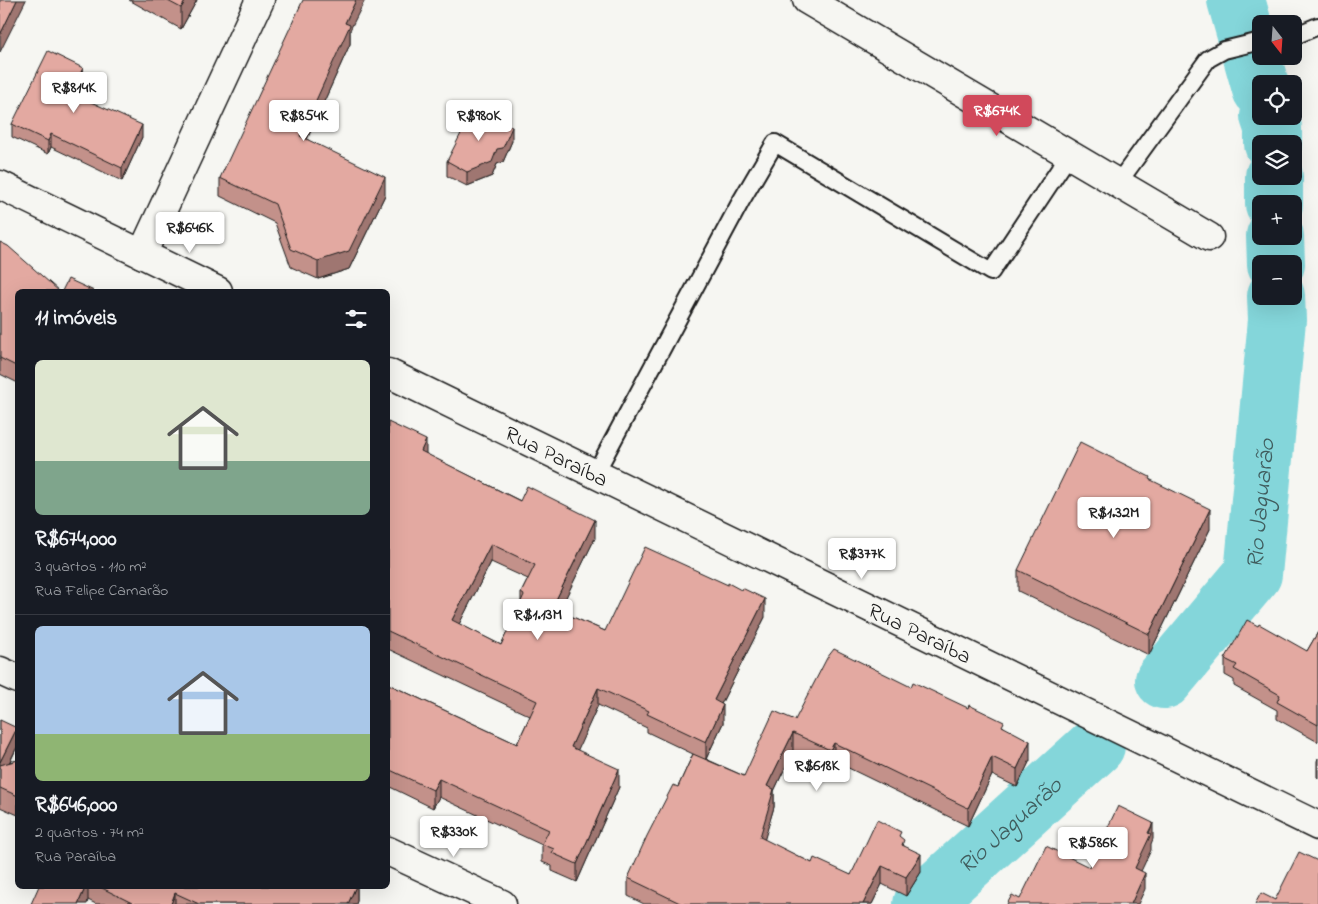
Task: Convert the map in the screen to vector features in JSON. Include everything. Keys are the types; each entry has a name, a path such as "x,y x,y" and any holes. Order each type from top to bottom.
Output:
{"street":[{"path":"142,254 260,0"},
{"path":"807,0 1209,237"},
{"path":"0,185 214,289"},
{"name":"Rua Paraíba","path":"390,375 1318,826"},
{"path":"0,671 15,678"},
{"path":"390,852 502,904"}],"lane":[{"path":"1302,33 1318,26"},
{"path":"1118,183 1208,60 1224,50 1252,43"},
{"path":"595,474 775,143 991,272 1069,155"}],"building":[{"path":"0,0 17,0 0,35"},
{"path":"166,0 186,0 181,8"},
{"path":"303,0 356,0 345,23 350,25 300,136 385,177 349,251 318,261 291,249 275,204 220,178"},
{"path":"48,51 83,68 71,93 142,125 122,168 51,134 48,141 12,124"},
{"path":"474,108 512,127 503,148 497,149 492,162 467,172 447,161"},
{"path":"0,242 8,246 57,289 15,289 15,366 0,358"},
{"path":"68,279 90,289 63,289"},
{"path":"390,423 426,440 421,451 520,501 527,486 595,520 552,608 605,631 645,547 728,585 728,583 741,590 742,588 765,599 714,700 723,705 706,742 647,714 649,711 598,688 571,747 619,769 577,864 552,853 554,849 542,844 549,830 439,779 433,790 390,770 390,685 517,744 537,701 390,632","holes":["491,544 535,565 521,593 524,595 501,645 452,620"]},
{"path":"1080,442 1210,509 1149,634 1018,570"},
{"path":"1247,620 1258,626 1259,624 1307,651 1318,632 1318,725 1277,702 1280,695 1234,669 1237,665 1225,659"},
{"path":"834,649 911,687 913,682 968,708 969,705 1004,722 1002,726 1030,741 1017,769 992,757 968,808 834,743 830,750 793,733 767,786 774,789 760,837 812,863 814,858 851,875 877,820 901,832 899,836 904,840 902,845 921,854 906,877 882,866 863,904 682,904 628,878 673,785 678,787 693,754 744,776 774,711 795,720 827,658"},
{"path":"0,720 15,727 15,732 0,762"},
{"path":"15,761 15,795 0,788 0,765"},
{"path":"1118,806 1153,823 1148,833 1151,834 1135,868 1145,873 1131,904 1007,904 1012,895 1020,899 1046,846 1089,867"},
{"path":"1299,852 1318,861 1318,904 1255,904 1261,893 1275,900"},
{"path":"38,889 85,889 78,904 31,904"},
{"path":"104,889 355,889 348,904 199,904 175,893 171,904 134,904"}],"waterway":[{"name":"Rio Jaguarão","path":"1236,0 1257,75"},
{"name":"Rio Jaguarão","path":"1272,125 1273,135"},
{"name":"Rio Jaguarão","path":"1274,185 1274,195"},
{"name":"Rio Jaguarão","path":"1275,245 1276,255"},
{"name":"Rio Jaguarão","path":"1164,680 1253,574 1277,320 1276,305"},
{"name":"Rio Jaguarão","path":"922,904 1096,746"}]}
